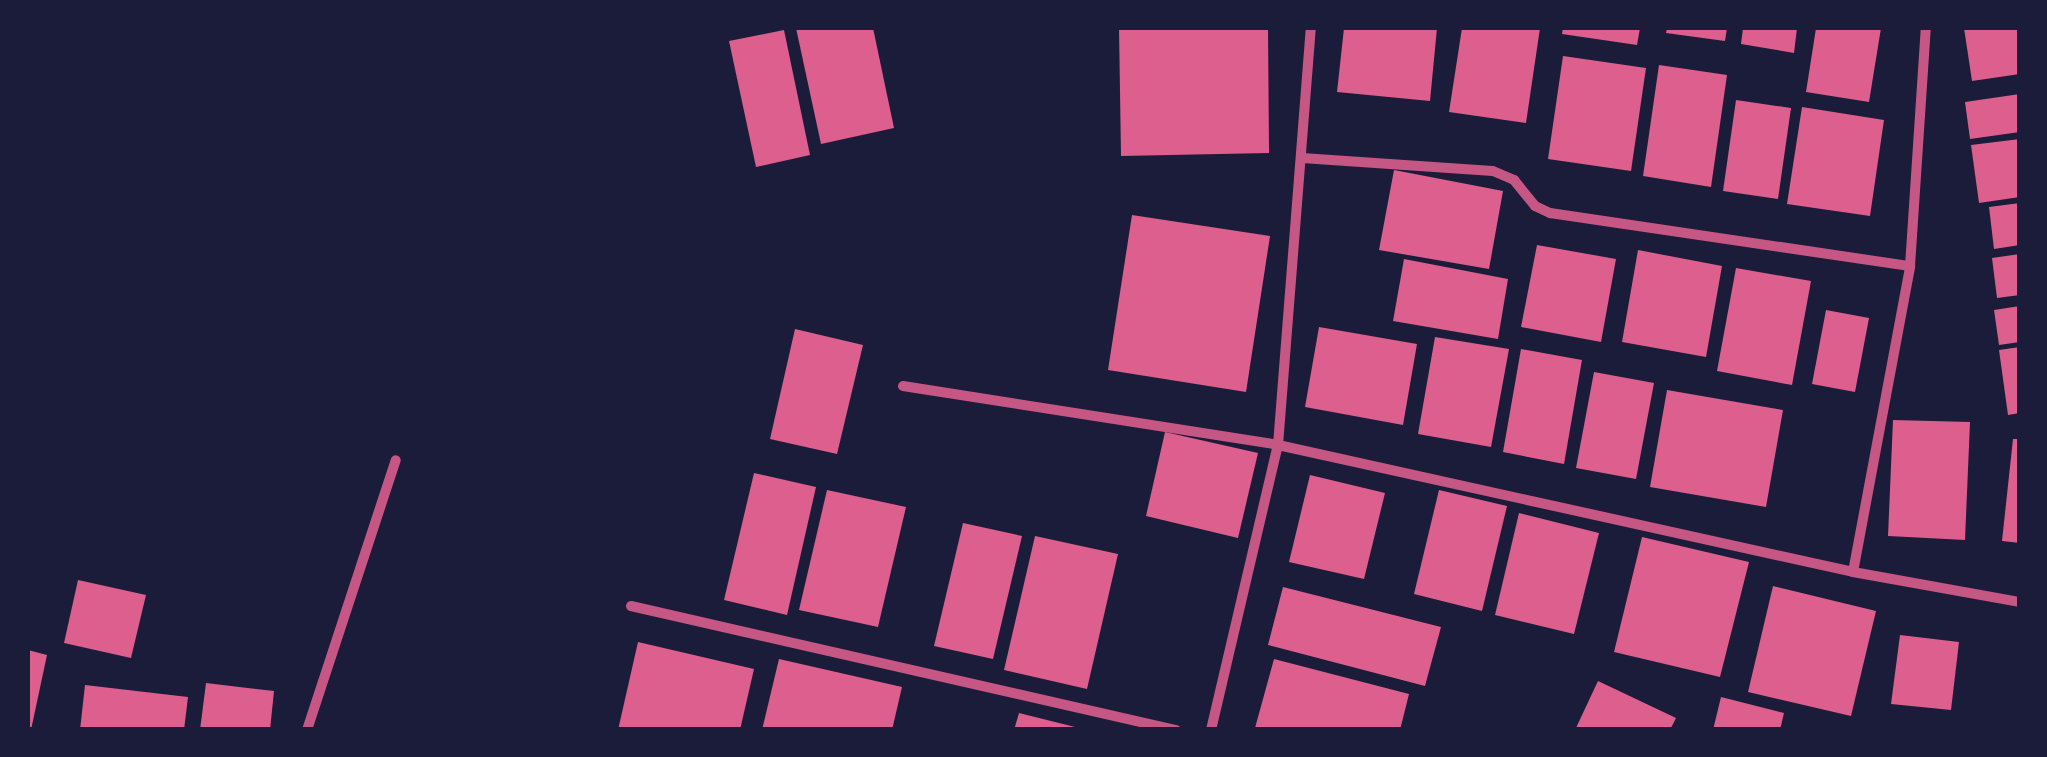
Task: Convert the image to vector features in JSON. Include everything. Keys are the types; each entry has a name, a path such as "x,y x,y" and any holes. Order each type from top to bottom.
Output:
{"street":[{"path":"1211,730 1278,445 1311,28"},
{"path":"1854,572 1910,266 1926,28"},
{"path":"1302,158 1493,171 1514,180 1536,206 1550,212 1910,266"},
{"path":"903,386 1278,445 1854,572 2020,602"},
{"path":"307,730 396,460"},
{"path":"632,606 1176,730"}],"building":[{"path":"796,28 873,28 894,128 821,144"},
{"path":"1119,28 1268,28 1269,153 1121,156"},
{"path":"1344,28 1437,28 1430,101 1337,92"},
{"path":"1462,28 1540,28 1526,123 1449,112"},
{"path":"1563,28 1640,28 1637,45 1562,34"},
{"path":"1667,28 1727,28 1725,41 1666,33"},
{"path":"1743,28 1797,28 1794,53 1741,44"},
{"path":"1816,28 1881,28 1869,102 1806,92"},
{"path":"1964,28 2020,28 2020,74 1972,81"},
{"path":"784,30 810,155 756,167 729,41"},
{"path":"1563,56 1646,68 1631,171 1548,159"},
{"path":"1659,65 1727,75 1711,187 1643,176"},
{"path":"2020,94 2020,132 1970,139 1965,102"},
{"path":"1736,100 1791,108 1778,199 1723,191"},
{"path":"1802,107 1884,120 1870,216 1787,204"},
{"path":"2020,139 2020,197 1979,203 1971,145"},
{"path":"1394,170 1503,191 1489,269 1379,250"},
{"path":"2020,203 2020,245 1994,249 1989,207"},
{"path":"1132,215 1270,236 1246,392 1108,370"},
{"path":"1537,245 1616,259 1601,342 1521,327"},
{"path":"1638,250 1722,266 1706,357 1622,342"},
{"path":"2020,254 2020,295 1997,298 1992,258"},
{"path":"1404,259 1508,279 1498,339 1393,321"},
{"path":"1736,268 1811,281 1792,385 1717,371"},
{"path":"2020,306 2020,342 1999,345 1994,310"},
{"path":"1826,310 1869,318 1855,392 1812,384"},
{"path":"1319,327 1417,344 1403,425 1305,407"},
{"path":"795,329 863,345 837,454 770,439"},
{"path":"1435,337 1509,349 1491,447 1418,434"},
{"path":"2020,347 2020,413 2008,415 1999,350"},
{"path":"1521,349 1582,360 1564,464 1503,452"},
{"path":"1594,372 1654,383 1636,479 1576,468"},
{"path":"1667,390 1783,410 1766,507 1650,487"},
{"path":"1893,420 1970,422 1965,540 1888,536"},
{"path":"1165,432 1258,453 1238,538 1146,516"},
{"path":"2013,439 2020,439 2020,543 2002,541"},
{"path":"754,473 816,487 787,615 724,600"},
{"path":"1310,475 1385,493 1364,579 1289,562"},
{"path":"827,490 906,507 878,627 799,610"},
{"path":"1439,490 1507,506 1482,611 1414,594"},
{"path":"1519,513 1599,533 1574,634 1495,615"},
{"path":"963,523 1022,536 993,659 934,646"},
{"path":"1035,536 1118,554 1087,689 1004,670"},
{"path":"1642,537 1749,562 1720,677 1614,652"},
{"path":"78,580 146,595 131,658 64,643"},
{"path":"1773,586 1876,611 1851,716 1748,692"},
{"path":"1283,587 1441,627 1425,686 1268,645"},
{"path":"1900,635 1959,642 1951,710 1891,704"},
{"path":"638,642 754,669 740,730 618,730"},
{"path":"28,650 47,655 31,730 28,730"},
{"path":"779,659 902,687 892,730 762,730"},
{"path":"1274,659 1409,694 1400,730 1255,728"},
{"path":"1598,681 1676,718 1670,730 1575,730"},
{"path":"206,683 274,691 270,730 200,730"},
{"path":"85,685 188,697 184,730 80,730"},
{"path":"1721,697 1784,713 1780,730 1713,730"},
{"path":"1019,713 1079,728 1079,730 1014,730"}]}
